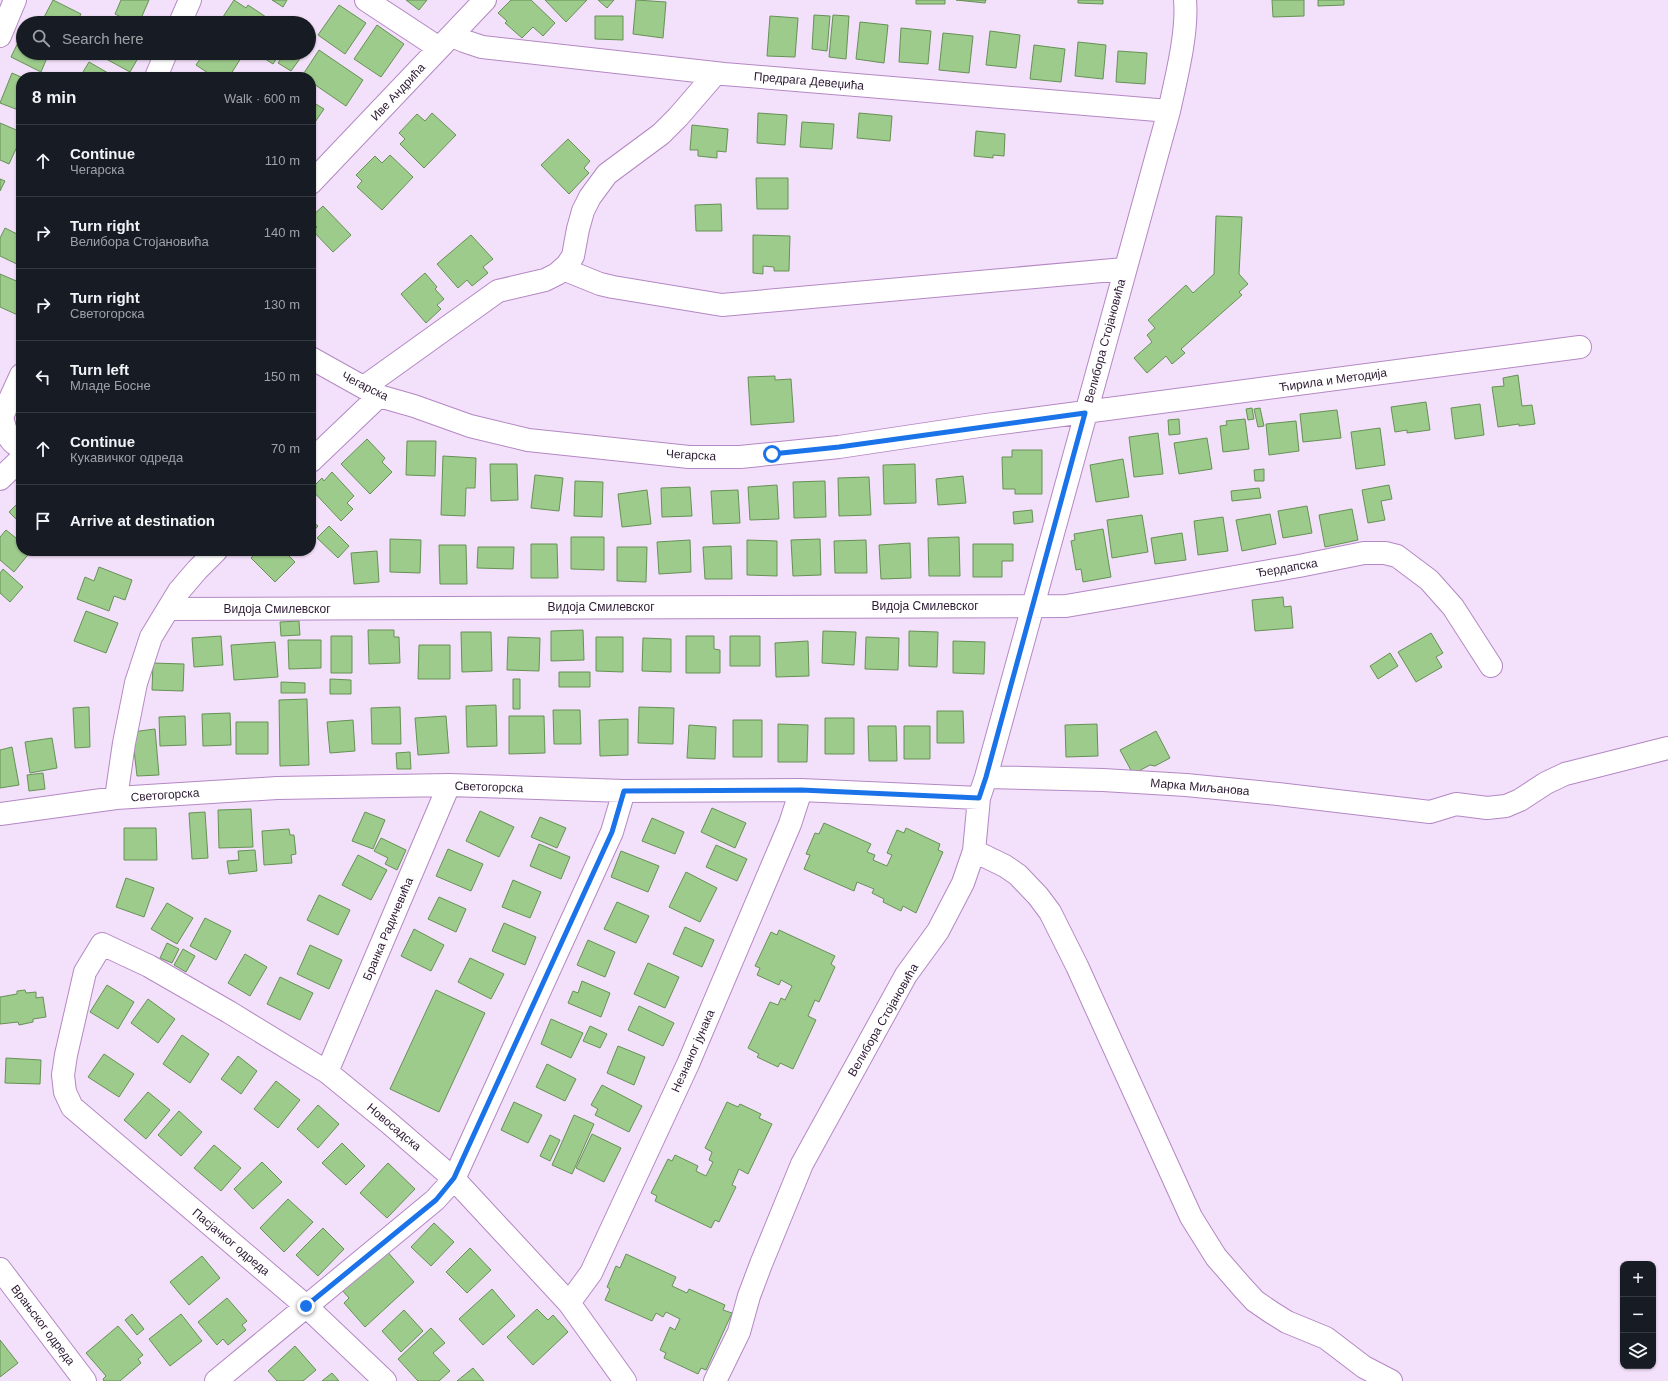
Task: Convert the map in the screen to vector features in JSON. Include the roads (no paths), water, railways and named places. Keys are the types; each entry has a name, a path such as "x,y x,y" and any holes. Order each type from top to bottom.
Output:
{"street":[{"path":"0,36 15,0"},
{"path":"183,16 190,0"},
{"name":"Предрага Девеџића","path":"366,0 445,42 464,41 482,47 716,72 1169,111"},
{"name":"Иве Андрића","path":"316,178 485,0"},
{"name":"Велибора Стојановића","path":"715,1381 739,1332 749,1296 802,1164 906,975 938,931 963,883 974,851 979,798 1033,606 1124,269 1169,111 1181,48 1186,8 1185,0"},
{"path":"158,72 163,60"},
{"path":"316,455 372,392 498,290 545,280 563,269 573,256 583,211 590,197 607,174 661,134 678,117 716,72"},
{"path":"563,269 613,288 722,305 1124,269"},
{"name":"Ћирила и Методија","path":"1085,413 1580,347"},
{"name":"Чегарска","path":"316,361 372,392 470,426 528,440 689,457 755,456 832,448 1085,413"},
{"path":"16,386 1,419 7,435 16,445"},
{"path":"0,479 16,464"},
{"name":"Ђердапска","path":"1033,606 1066,606 1299,566 1364,553 1385,553 1397,556 1428,580 1453,607 1491,666"},
{"path":"116,798 124,743 136,683 151,637 179,591 192,575 211,556"},
{"name":"Видоја Смилевског","path":"169,609 1033,606"},
{"name":"Марка Миљанова","path":"986,777 1103,780 1186,785 1430,812 1456,804 1487,808 1506,806 1520,800 1546,783 1565,774 1668,748"},
{"name":"Светогорска","path":"0,814 116,798 277,788 448,785 624,791 801,790 979,798"},
{"name":"Бранка Радичевића","path":"327,1072 448,785"},
{"name":"Незнаног јунака","path":"569,1303 591,1273 688,1064 790,824 801,790"},
{"path":"216,1381 436,1200 454,1178 612,832 624,791"},
{"path":"974,851 1005,866 1018,875 1038,896 1050,912 1077,966 1191,1217 1216,1257 1255,1301 1287,1322 1326,1338 1364,1367 1391,1381"},
{"name":"Новосадска","path":"72,1107 65,1092 63,1075 66,1055 85,972 102,944 156,970 229,1012 327,1072 388,1122 454,1178 569,1303 625,1381"},
{"name":"Пасјачког одреда","path":"72,1107 306,1306 385,1381"},
{"name":"Врањског одреда","path":"0,1269 85,1381"}]}
